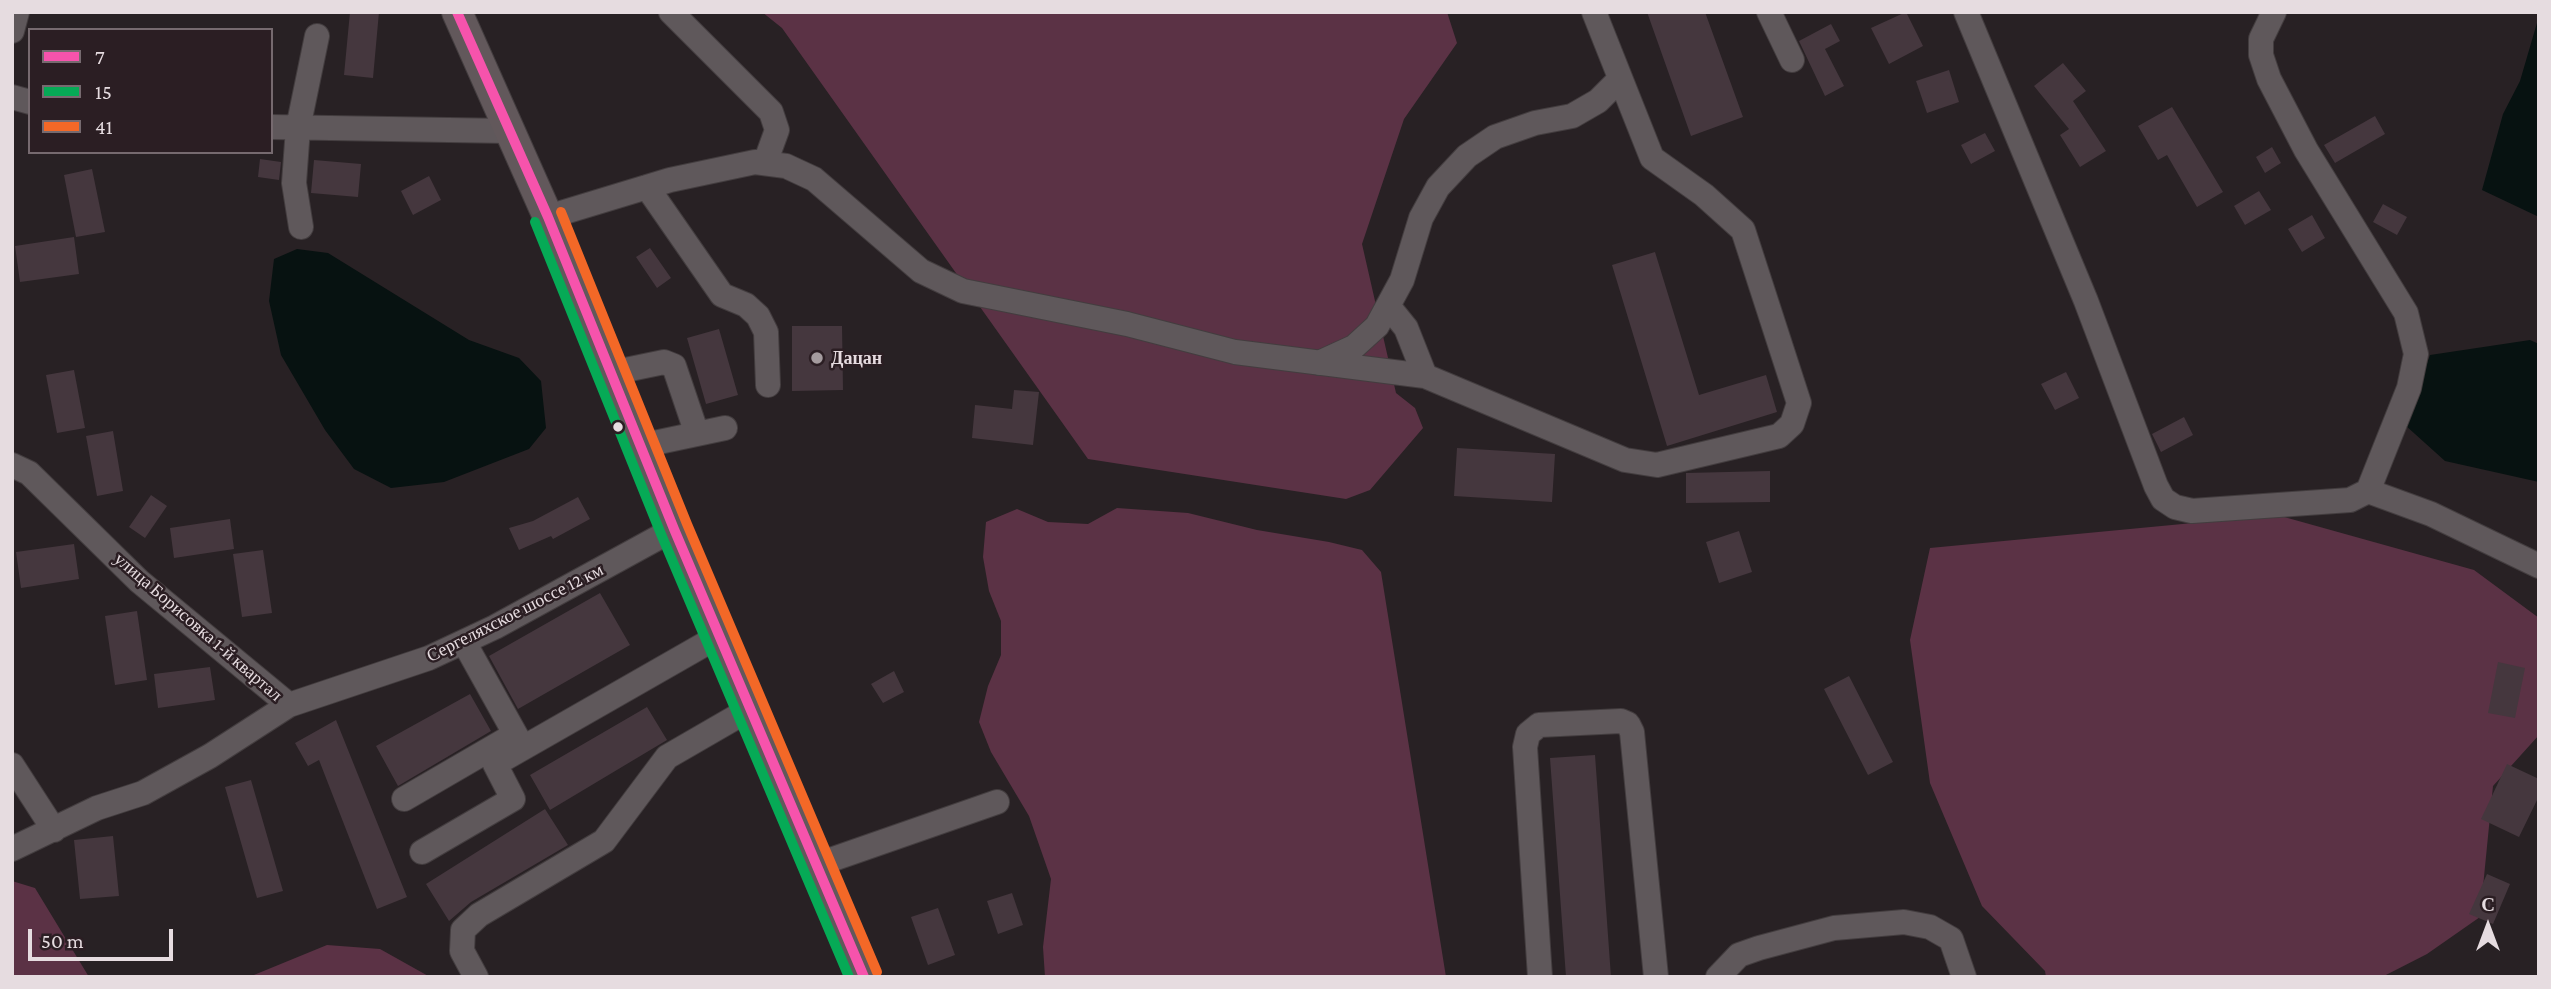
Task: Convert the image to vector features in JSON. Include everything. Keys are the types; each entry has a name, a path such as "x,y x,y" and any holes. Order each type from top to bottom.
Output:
{"main road":[{"path":"457,12 548,217 674,528 864,977"}],"street":[{"path":"12,31 17,12"},
{"path":"671,12 771,112 777,130 765,163"},
{"path":"548,217 647,187 755,162 786,166 814,180 921,271 963,292 1127,324 1236,352 1425,376 1625,460 1657,465 1779,436 1792,424 1799,403 1744,230 1704,195 1653,158 1594,12"},
{"path":"1769,12 1792,60"},
{"path":"1966,12 2081,288 2163,499 2175,507 2192,511 2350,500 2368,491 2409,388 2416,354 2406,313 2326,183 2269,79 2261,55 2261,40 2274,12"},
{"path":"301,227 294,183 298,128 317,36"},
{"path":"1319,363 1354,347 1377,326 1402,280 1421,218 1438,187 1467,156 1495,136 1535,123 1572,116 1598,101 1619,79"},
{"path":"273,127 508,131"},
{"path":"647,187 722,295 746,306 758,316 766,332 768,385"},
{"path":"1389,307 1406,328 1425,376"},
{"path":"611,373 664,362 674,366 697,434"},
{"path":"640,446 725,428"},
{"name":"улица Борисовка 1-й квартал","path":"12,465 37,480 139,581 289,705"},
{"path":"2368,491 2431,514 2539,566"},
{"name":"Сергеляхское шоссе 12 км","path":"12,849 97,808 143,793 210,756 289,705 429,659 674,528"},
{"path":"404,799 719,636"},
{"path":"464,642 519,741"},
{"path":"476,977 462,951 463,930 479,915 604,841 667,757 750,709"},
{"path":"1540,977 1525,747 1528,734 1539,725 1621,721 1628,724 1632,732 1656,977"},
{"path":"422,852 513,799 495,764 519,741"},
{"path":"12,765 54,830"},
{"path":"816,864 997,802"},
{"path":"1718,977 1739,955 1759,948 1834,928 1904,922 1930,927 1951,939 1964,977"}],"shaded area":[{"path":"762,12 1447,12 1457,43 1404,119 1362,244 1396,393 1415,408 1423,428 1370,490 1346,499 1088,459 782,28"},
{"path":"2539,16 2539,217 2482,190 2503,114 2520,81"},
{"path":"297,249 328,253 469,340 519,358 541,381 546,428 529,449 444,482 391,488 354,469 325,430 281,355 269,301 274,259"},
{"path":"2530,340 2539,344 2539,482 2445,461 2405,425 2430,355"},
{"path":"1117,508 1188,513 1257,530 1362,550 1381,572 1446,977 1045,977 1043,947 1051,879 1029,816 991,752 979,722 988,686 1001,655 1001,621 989,591 983,557 986,522 1017,509 1048,522 1088,524"},
{"path":"2277,515 2474,570 2539,618 2539,735 2493,786 2480,917 2427,954 2382,977 2046,977 2045,971 1982,906 1930,783 1910,640 1930,548"},
{"path":"12,881 35,888 89,977 12,977"},
{"path":"327,945 380,949 430,977 249,977"}],"building":[{"path":"350,12 379,12 373,78 344,75"},
{"path":"1647,12 1705,12 1743,117 1691,136"},
{"path":"1906,12 1923,46 1889,64 1871,28"},
{"path":"1831,24 1840,41 1825,49 1844,86 1825,96 1799,41"},
{"path":"2063,63 2086,91 2073,101 2106,151 2080,167 2060,135 2069,129 2034,86"},
{"path":"1949,70 1959,102 1927,113 1916,81"},
{"path":"2172,107 2223,192 2197,207 2167,155 2158,160 2138,126"},
{"path":"2375,116 2385,134 2335,163 2324,145"},
{"path":"1985,133 1995,151 1971,164 1961,145"},
{"path":"2272,147 2281,163 2265,173 2256,157"},
{"path":"260,159 281,162 279,180 258,177"},
{"path":"314,160 361,164 358,197 311,193"},
{"path":"92,169 105,232 76,237 64,175"},
{"path":"429,176 441,200 413,215 401,191"},
{"path":"2259,191 2271,210 2245,225 2234,206"},
{"path":"2383,204 2407,217 2397,235 2373,222"},
{"path":"2312,215 2325,238 2302,252 2288,229"},
{"path":"74,237 79,274 20,282 15,246"},
{"path":"650,248 671,278 657,288 636,257"},
{"path":"1655,252 1699,395 1766,375 1777,412 1667,446 1612,265"},
{"name":"Дацан","path":"792,326 842,326 843,390 792,391"},
{"path":"719,329 738,395 706,404 687,338"},
{"path":"74,370 85,428 57,433 46,375"},
{"path":"2066,372 2079,398 2055,410 2041,384"},
{"path":"1014,390 1039,392 1033,445 972,438 975,405 1012,409"},
{"path":"2184,417 2193,435 2161,452 2152,434"},
{"path":"113,431 123,491 97,496 86,436"},
{"path":"1457,448 1555,454 1552,502 1454,496"},
{"path":"1770,471 1770,502 1686,503 1686,473"},
{"path":"151,495 167,506 145,538 129,527"},
{"path":"578,497 590,519 553,539 551,536 519,550 509,528 533,521"},
{"path":"230,519 234,549 174,558 170,528"},
{"path":"1739,531 1752,572 1719,583 1706,542"},
{"path":"74,544 79,579 21,588 16,552"},
{"path":"263,550 272,613 242,617 233,554"},
{"path":"600,593 630,645 518,709 489,656"},
{"path":"137,611 147,680 115,685 105,616"},
{"path":"2498,662 2525,668 2515,718 2488,713"},
{"path":"210,667 215,700 158,708 154,674"},
{"path":"894,671 904,692 883,703 871,684"},
{"path":"1849,676 1893,762 1868,775 1824,689"},
{"path":"470,694 491,731 398,786 376,746"},
{"path":"647,707 667,740 550,810 530,775"},
{"path":"336,720 407,897 377,909 319,760 308,766 295,743"},
{"path":"1595,755 1611,977 1566,977 1550,758"},
{"path":"2507,764 2539,779 2539,796 2519,837 2481,819"},
{"path":"251,780 283,891 257,898 225,787"},
{"path":"545,809 568,845 471,902 449,921 426,884"},
{"path":"113,836 119,896 80,899 74,840"},
{"path":"2487,874 2510,884 2493,924 2469,914"},
{"path":"1012,893 1023,925 998,934 987,901"},
{"path":"938,908 955,955 928,965 911,917"}],"transit line":[{"name":"7","path":"457,12 548,217 674,529 864,977"},
{"name":"41","path":"561,212 687,524 877,972"},
{"name":"15","path":"535,222 661,534 849,977"}],"place":[{"name":"Дацан","path":"817,358"}]}
